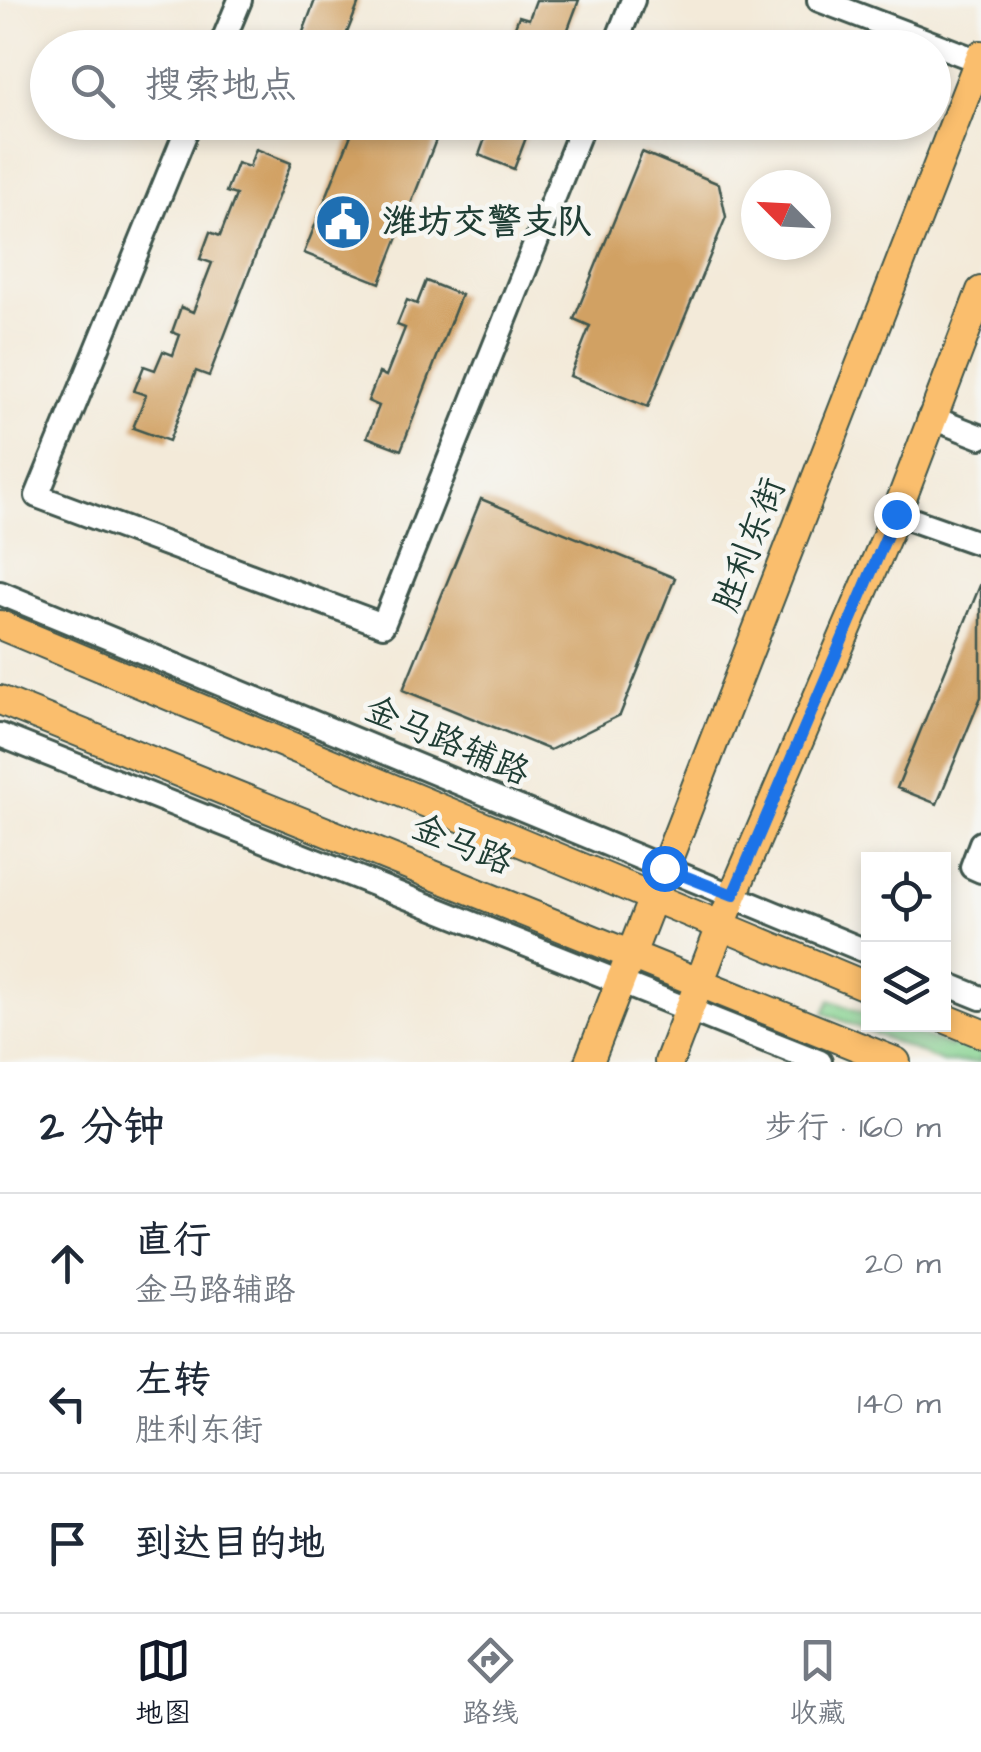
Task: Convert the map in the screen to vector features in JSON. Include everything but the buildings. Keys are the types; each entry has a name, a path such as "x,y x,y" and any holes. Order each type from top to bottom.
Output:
{"main road":[{"name":"胜利东街","path":"951,132 980,58"},
{"name":"胜利东街","path":"589,1062 948,140"},
{"path":"669,1062 720,926 896,514 981,291"},
{"name":"金马路","path":"0,626 861,984"},
{"name":"金马路","path":"0,700 631,953 694,995 896,1062"},
{"path":"951,1021 981,1034"}],"street":[{"path":"228,30 240,0"},
{"path":"621,30 633,0"},
{"path":"819,0 902,30"},
{"path":"951,48 980,58"},
{"path":"183,140 37,496 383,625 577,140"},
{"path":"930,417 981,437"},
{"path":"896,514 981,544"},
{"name":"金马路辅路","path":"0,593 861,949"},
{"path":"0,735 618,984 694,995 820,1062"},
{"path":"981,843 972,867 981,871"},
{"path":"951,986 981,998"}],"green space":[{"path":"830,1000 861,1012 861,1028 824,1013"},
{"path":"870,1032 912,1032 949,1046 981,1049 981,1062 943,1062"}],"place":[{"name":"潍坊交警支队","path":"343,222"}],"route":[{"path":"664,868 733,895 896,514"}]}
